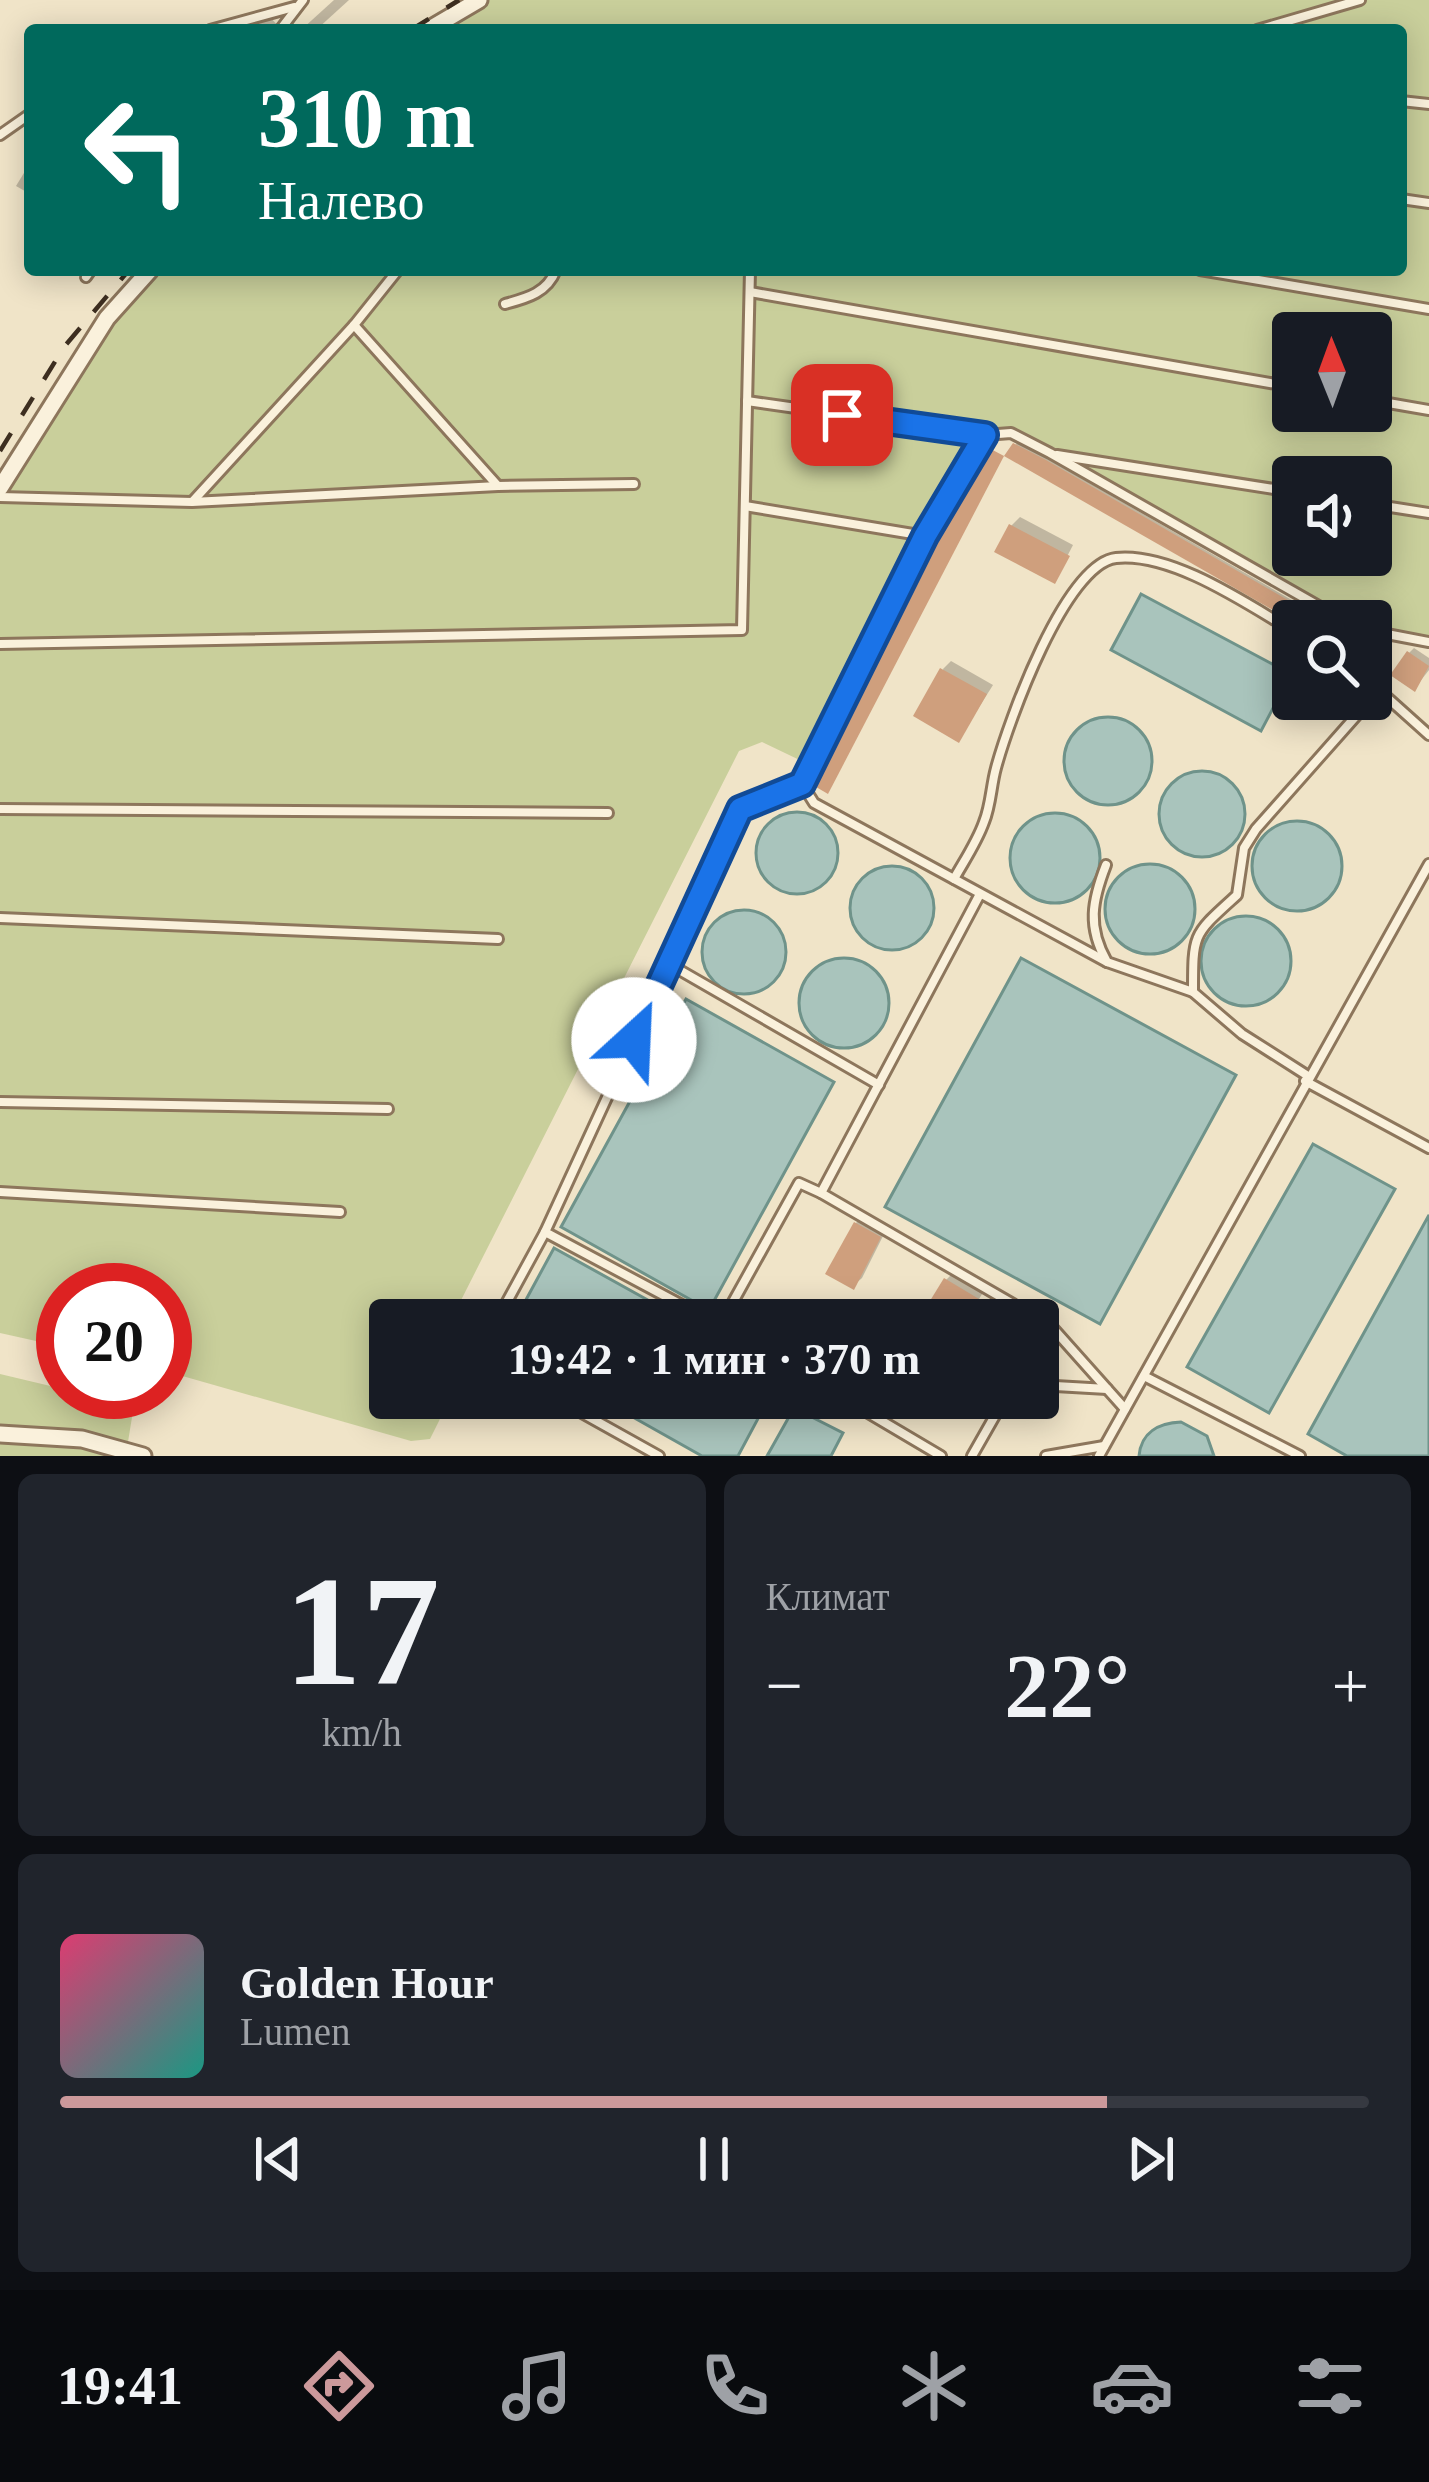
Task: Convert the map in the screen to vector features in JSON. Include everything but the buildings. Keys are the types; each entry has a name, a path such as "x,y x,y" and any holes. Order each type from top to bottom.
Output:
{"street":[{"path":"442,24 479,0"},
{"path":"0,488 106,318 144,276"},
{"path":"0,1434 82,1439 143,1456"}],"lane":[{"path":"1278,24 1360,0"},
{"path":"230,24 298,3"},
{"path":"192,502 393,276"},
{"path":"505,304 533,296 554,276"},
{"path":"0,644 742,630 750,276"},
{"path":"1235,276 1429,309"},
{"path":"750,292 1272,382"},
{"path":"354,325 498,486"},
{"path":"747,401 985,435 1011,433 1308,600"},
{"path":"1392,404 1429,410"},
{"path":"508,1299 545,1232 740,809 802,784 925,536 985,435"},
{"path":"1050,453 1272,489"},
{"path":"0,497 192,502 634,484"},
{"path":"745,506 925,536"},
{"path":"1392,507 1429,513"},
{"path":"954,880 985,822 997,764 1049,626 1096,566 1112,558 1166,566 1272,619"},
{"path":"1392,635 1429,642"},
{"path":"1392,702 1429,734"},
{"path":"1193,992 1192,942 1201,926 1237,895 1244,848 1347,720"},
{"path":"802,784 814,803 1107,962 1193,992 1242,1034 1306,1078 1427,1144"},
{"path":"0,809 608,813"},
{"path":"1046,1456 1102,1451 1429,864"},
{"path":"1106,865 1091,918 1095,941 1107,962"},
{"path":"821,1193 980,894"},
{"path":"0,918 498,939"},
{"path":"669,964 879,1084"},
{"path":"0,1102 388,1109"},
{"path":"735,1299 799,1183 1051,1325 1125,1409"},
{"path":"0,1192 340,1212"},
{"path":"545,1232 671,1299"},
{"path":"1144,1376 1300,1456"},
{"path":"1059,1386 1108,1390"},
{"path":"593,1419 659,1456"},
{"path":"878,1419 940,1456"},
{"path":"972,1456 994,1419"}],"green space":[{"path":"479,0 1429,0 1429,642 1392,635 1392,600 1308,600 1011,433 985,435 925,536 810,765 762,742 739,751 462,1299 369,1299 369,1419 440,1419 430,1439 411,1441 192,1379 192,1263 36,1263 36,1341 0,1333 0,488 107,318 145,276 1407,276 1407,24 438,24"},
{"path":"0,1374 36,1383 36,1419 132,1419 130,1456 0,1456"}],"water":[{"path":"1141,594 1272,664 1272,710 1261,731 1111,650"},
{"path":"1108,717 1125,720 1139,730 1149,744 1149,778 1139,792 1125,802 1108,805 1091,802 1077,792 1067,778 1064,761 1067,744 1077,730 1091,720"},
{"path":"1202,771 1233,783 1245,814 1233,845 1202,857 1171,845 1159,814 1171,783"},
{"path":"797,812 826,824 838,853 826,882 797,894 768,882 756,853 768,824"},
{"path":"1055,813 1072,816 1087,826 1097,841 1097,875 1087,890 1072,900 1055,903 1038,900 1023,890 1013,875 1010,858 1013,841 1023,826 1038,816"},
{"path":"1297,821 1314,824 1329,834 1339,849 1339,883 1329,898 1314,908 1297,911 1280,908 1265,898 1255,883 1252,866 1255,849 1265,834 1280,824"},
{"path":"1150,864 1167,867 1182,877 1192,892 1192,926 1182,941 1167,951 1150,954 1133,951 1118,941 1108,926 1105,909 1108,892 1118,877 1133,867"},
{"path":"892,866 922,878 934,908 922,938 892,950 862,938 850,908 862,878"},
{"path":"744,910 774,922 786,952 774,982 744,994 714,982 702,952 714,922"},
{"path":"1246,916 1263,919 1278,929 1288,944 1288,978 1278,993 1263,1003 1246,1006 1229,1003 1214,993 1204,978 1201,961 1204,944 1214,929 1229,919"},
{"path":"844,958 861,961 876,971 886,986 886,1020 876,1035 861,1045 844,1048 827,1045 812,1035 802,1020 799,1003 802,986 812,971 827,961"},
{"path":"1021,958 1236,1075 1100,1324 885,1207"},
{"path":"686,999 834,1082 715,1299 689,1299 561,1227"},
{"path":"1313,1144 1395,1189 1269,1413 1187,1367"},
{"path":"1429,1215 1429,1456 1347,1456 1308,1434"},
{"path":"554,1248 646,1299 526,1299"},
{"path":"636,1419 758,1419 738,1456 702,1456"},
{"path":"788,1419 816,1419 843,1433 831,1456 767,1456"},
{"path":"1181,1422 1207,1436 1214,1456 1139,1456 1152,1430"}],"railway":[{"path":"421,24 459,0"},
{"path":"0,451 64,347 124,276"}],"route":[{"path":"634,1040 740,809 802,784 925,536 985,435 842,415"}]}
